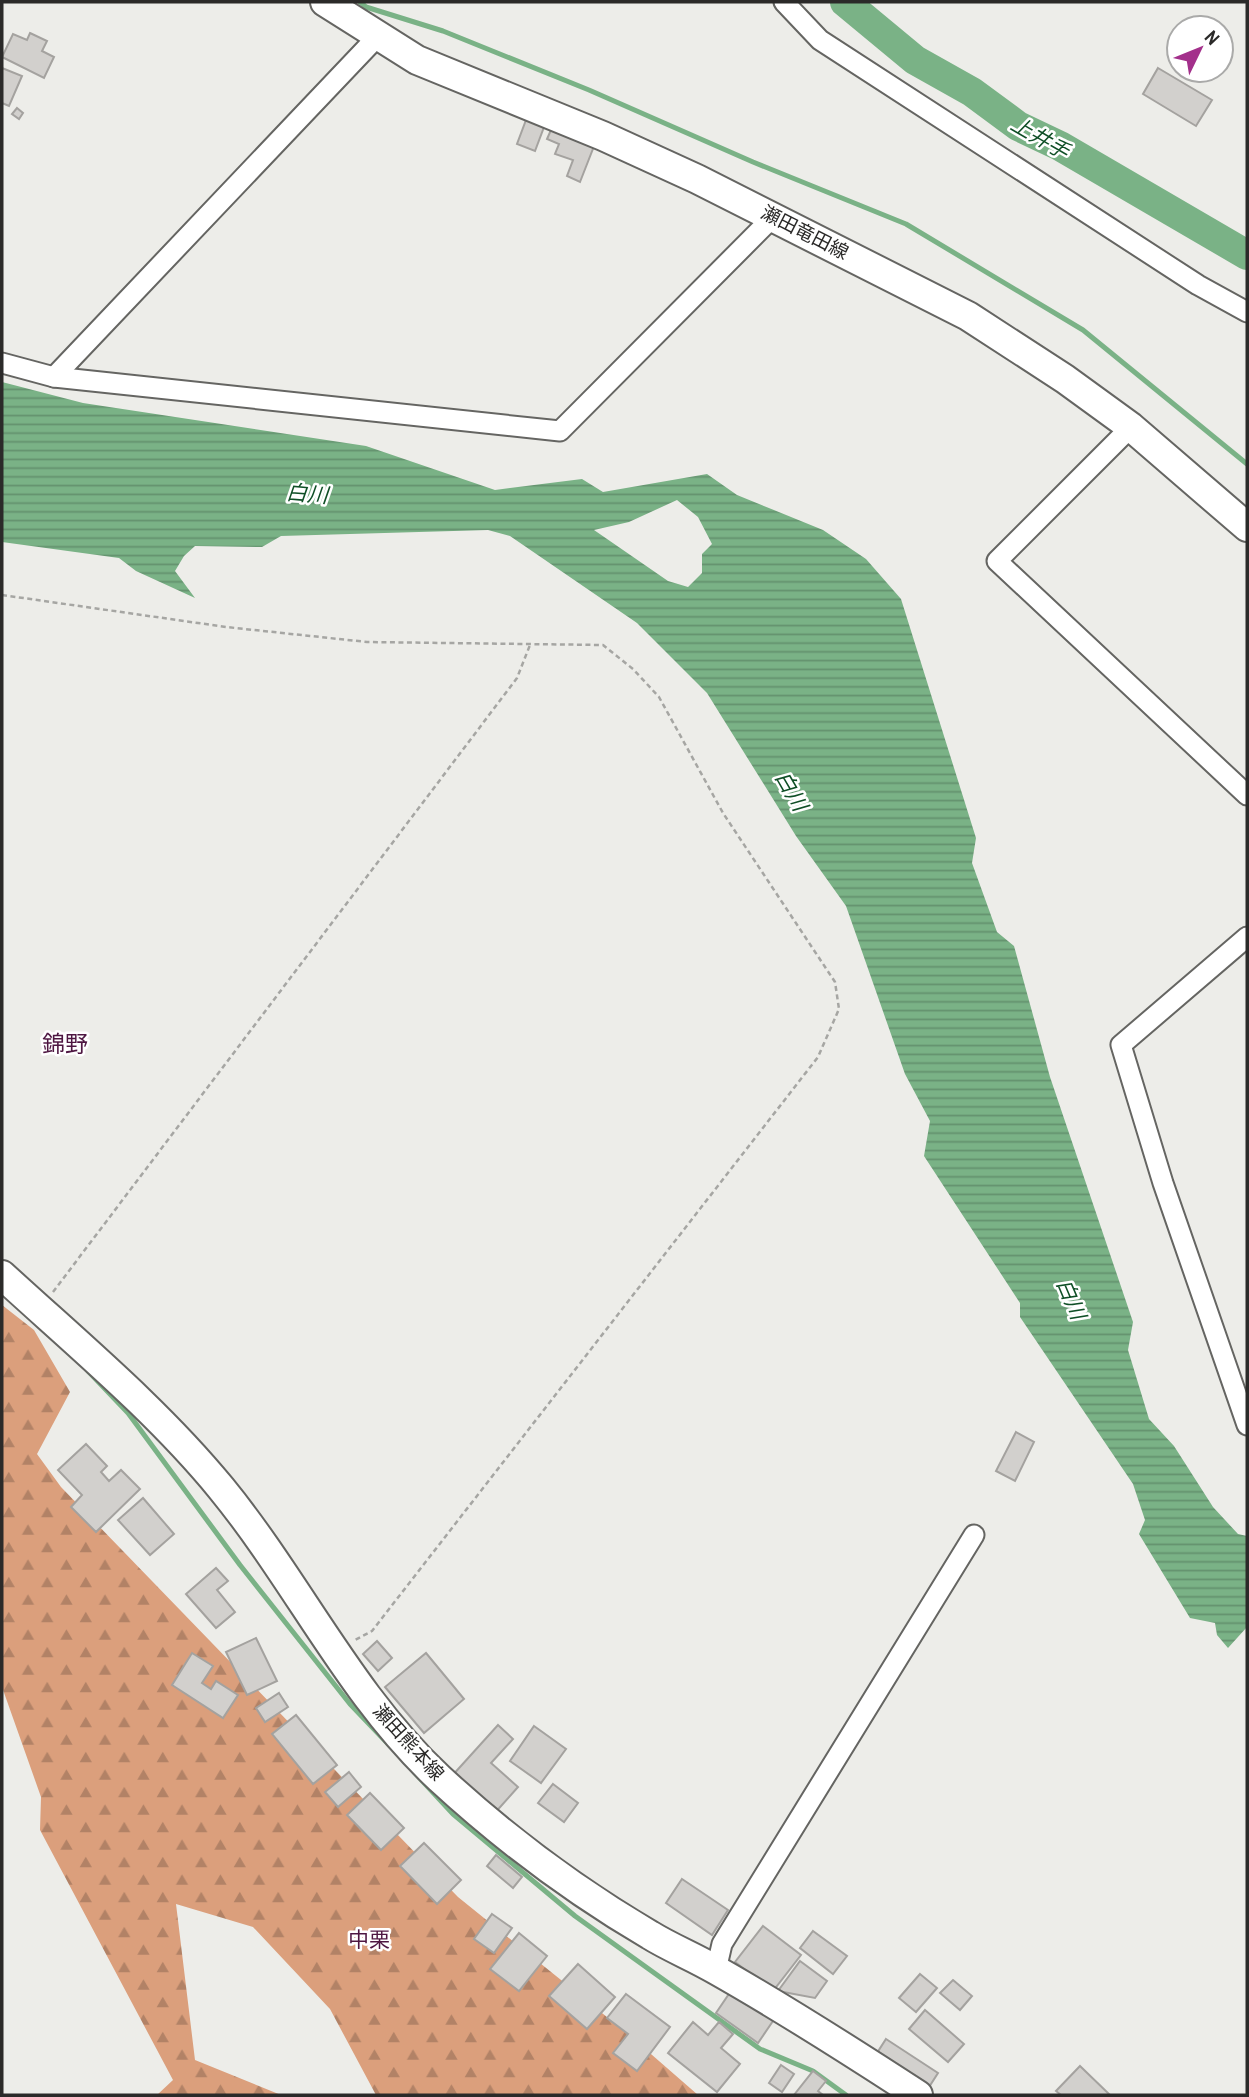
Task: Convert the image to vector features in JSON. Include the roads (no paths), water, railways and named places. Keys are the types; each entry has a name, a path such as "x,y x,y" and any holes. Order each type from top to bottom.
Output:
{"main road":[{"name":"瀬田竜田線","path":"325,2 377,37 448,74 603,136 774,216 968,316 1065,379 1131,427 1247,527"},
{"name":"瀬田熊本線","path":"2,1275 143,1405 220,1486 279,1563 335,1651 393,1729 438,1777 575,1887 650,1935 716,1970 918,2095"}],"street":[{"path":"784,2 820,40 1198,285 1247,312"},
{"path":"54,377 377,37"},
{"path":"2,363 54,377 560,431 774,216"},
{"path":"1131,427 997,561 1247,795"},
{"path":"1247,937 1121,1045 1163,1183 1247,1425"},
{"path":"716,1970 722,1944 974,1535"}],"water":[{"name":"白川","path":"2,382 83,403 366,446 495,490 582,479 603,492 707,474 737,495 823,530 866,559 901,599 976,838 972,863 997,932 1014,946 1050,1077 1133,1322 1128,1350 1149,1419 1174,1446 1213,1507 1238,1534 1247,1536 1247,1627 1228,1648 1217,1635 1215,1623 1190,1618 1139,1534 1145,1520 1133,1484 1020,1317 1020,1303 924,1156 930,1121 905,1074 846,906 796,836 707,693 637,623 510,536 488,530 281,536 262,547 195,546 184,556 175,571 195,598 136,571 119,558 2,542","holes":["677,500 698,517 712,544 702,554 702,573 688,587 668,581 594,530 629,522"]}],"waterway":[{"path":"360,2 366,7 443,31 589,90 753,162 906,224 1083,330 1247,464"},
{"name":"上井手","path":"845,2 915,60 972,92 1018,126 1060,146 1247,255"},
{"path":"88,1371 128,1413 240,1565 350,1704 391,1747"},
{"path":"414,1772 453,1814 575,1916 760,2049 813,2071 846,2095"}],"district":[{"name":"錦野","path":"65,1044"},
{"name":"中栗","path":"369,1940"}]}
